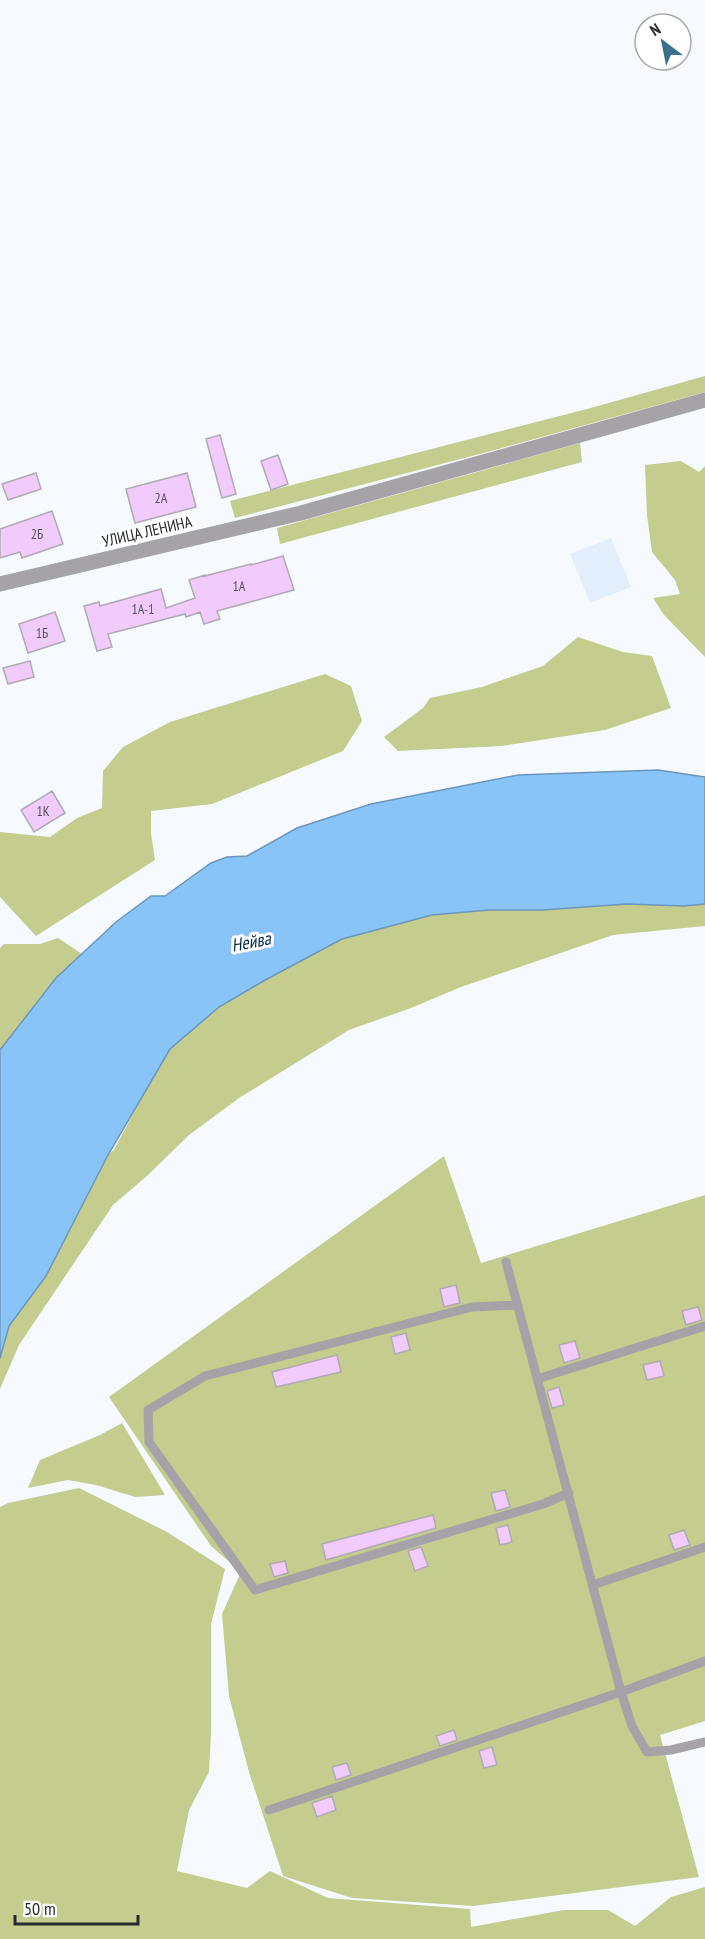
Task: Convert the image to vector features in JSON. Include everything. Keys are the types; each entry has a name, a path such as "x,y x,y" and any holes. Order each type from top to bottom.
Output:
{"street":[{"name":"УЛИЦА ЛЕНИНА","path":"0,584 301,513 705,400"}],"lane":[{"path":"506,1262 632,1726 647,1752 671,1750 705,1742"},
{"path":"518,1305 472,1307 205,1376 148,1410 149,1442 255,1590 543,1504 569,1493"},
{"path":"537,1379 705,1326"},
{"path":"593,1585 705,1547"},
{"path":"269,1810 621,1692 705,1661"}],"shaded area":[{"path":"611,538 631,587 590,603 570,554"}],"green space":[{"path":"705,376 705,392 491,451 235,518 230,501 587,409"},
{"path":"580,443 582,462 280,544 277,528"},
{"path":"681,461 699,472 705,466 705,657 664,615 653,598 680,594 675,580 652,552 647,515 645,465"},
{"path":"578,637 623,652 652,656 671,708 605,730 502,746 398,751 384,737 423,708 430,698 482,687 543,666"},
{"path":"325,674 351,686 362,721 343,751 212,804 151,811 151,834 155,860 36,936 0,897 0,832 50,837 77,818 102,808 103,771 123,747 170,722"},
{"path":"627,904 684,906 705,904 705,926 613,935 461,987 349,1030 239,1098 189,1135 113,1205 19,1345 0,1389 0,1358 9,1326 46,1276 108,1155 114,1150 170,1049 219,1007 342,939 432,915"},
{"path":"58,938 82,954 56,978 0,1050 0,948 4,944 40,944"},
{"path":"444,1156 481,1263 705,1195 705,1721 660,1735 699,1877 473,1906 352,1898 283,1876 249,1772 229,1696 222,1614 241,1572 211,1546 109,1397"},
{"path":"122,1423 165,1495 135,1497 96,1485 68,1480 28,1488 40,1460 100,1435"},
{"path":"79,1488 167,1532 225,1569 211,1624 209,1772 189,1810 177,1871 247,1888 270,1871 328,1898 470,1909 471,1927 564,1910 608,1910 635,1926 671,1897 705,1887 705,1939 0,1939 0,1507 8,1503"}],"water":[{"name":"Нейва","path":"658,770 705,777 705,904 684,906 627,904 432,915 342,939 219,1007 170,1049 108,1155 46,1276 9,1326 0,1358 0,1050 56,978 116,922 151,896 165,896 211,863 227,857 247,856 297,828 371,804 518,775"}],"building":[{"path":"220,435 236,494 222,498 206,439"},
{"path":"278,455 288,484 271,490 261,461"},
{"path":"36,473 41,489 8,500 2,484"},
{"path":"187,473 196,507 135,523 126,489"},
{"path":"52,511 63,544 22,558 20,552 0,558 0,529"},
{"path":"283,556 294,590 217,611 220,619 204,624 200,612 108,634 112,647 97,651 84,606 99,602 100,606 161,589 166,608 195,598 189,580"},
{"path":"55,612 65,641 28,653 19,624"},
{"path":"30,661 34,677 8,684 3,668"},
{"path":"52,791 65,813 34,832 21,810"},
{"path":"456,1285 460,1303 444,1307 440,1289"},
{"path":"698,1307 702,1320 686,1325 682,1311"},
{"path":"406,1333 410,1350 395,1354 391,1337"},
{"path":"575,1341 580,1358 564,1363 559,1345"},
{"path":"337,1355 341,1372 276,1387 272,1372"},
{"path":"660,1361 664,1376 647,1380 643,1365"},
{"path":"559,1387 564,1405 552,1408 547,1391"},
{"path":"505,1490 510,1507 496,1511 491,1493"},
{"path":"433,1515 436,1528 326,1560 322,1544"},
{"path":"508,1525 512,1542 500,1545 496,1528"},
{"path":"684,1530 690,1545 674,1550 669,1535"},
{"path":"421,1547 428,1566 415,1571 408,1551"},
{"path":"285,1561 288,1573 274,1577 270,1564"},
{"path":"454,1730 457,1740 440,1746 436,1736"},
{"path":"492,1747 497,1765 484,1768 479,1751"},
{"path":"347,1763 351,1775 336,1780 332,1767"},
{"path":"332,1796 336,1810 317,1817 312,1803"}]}
